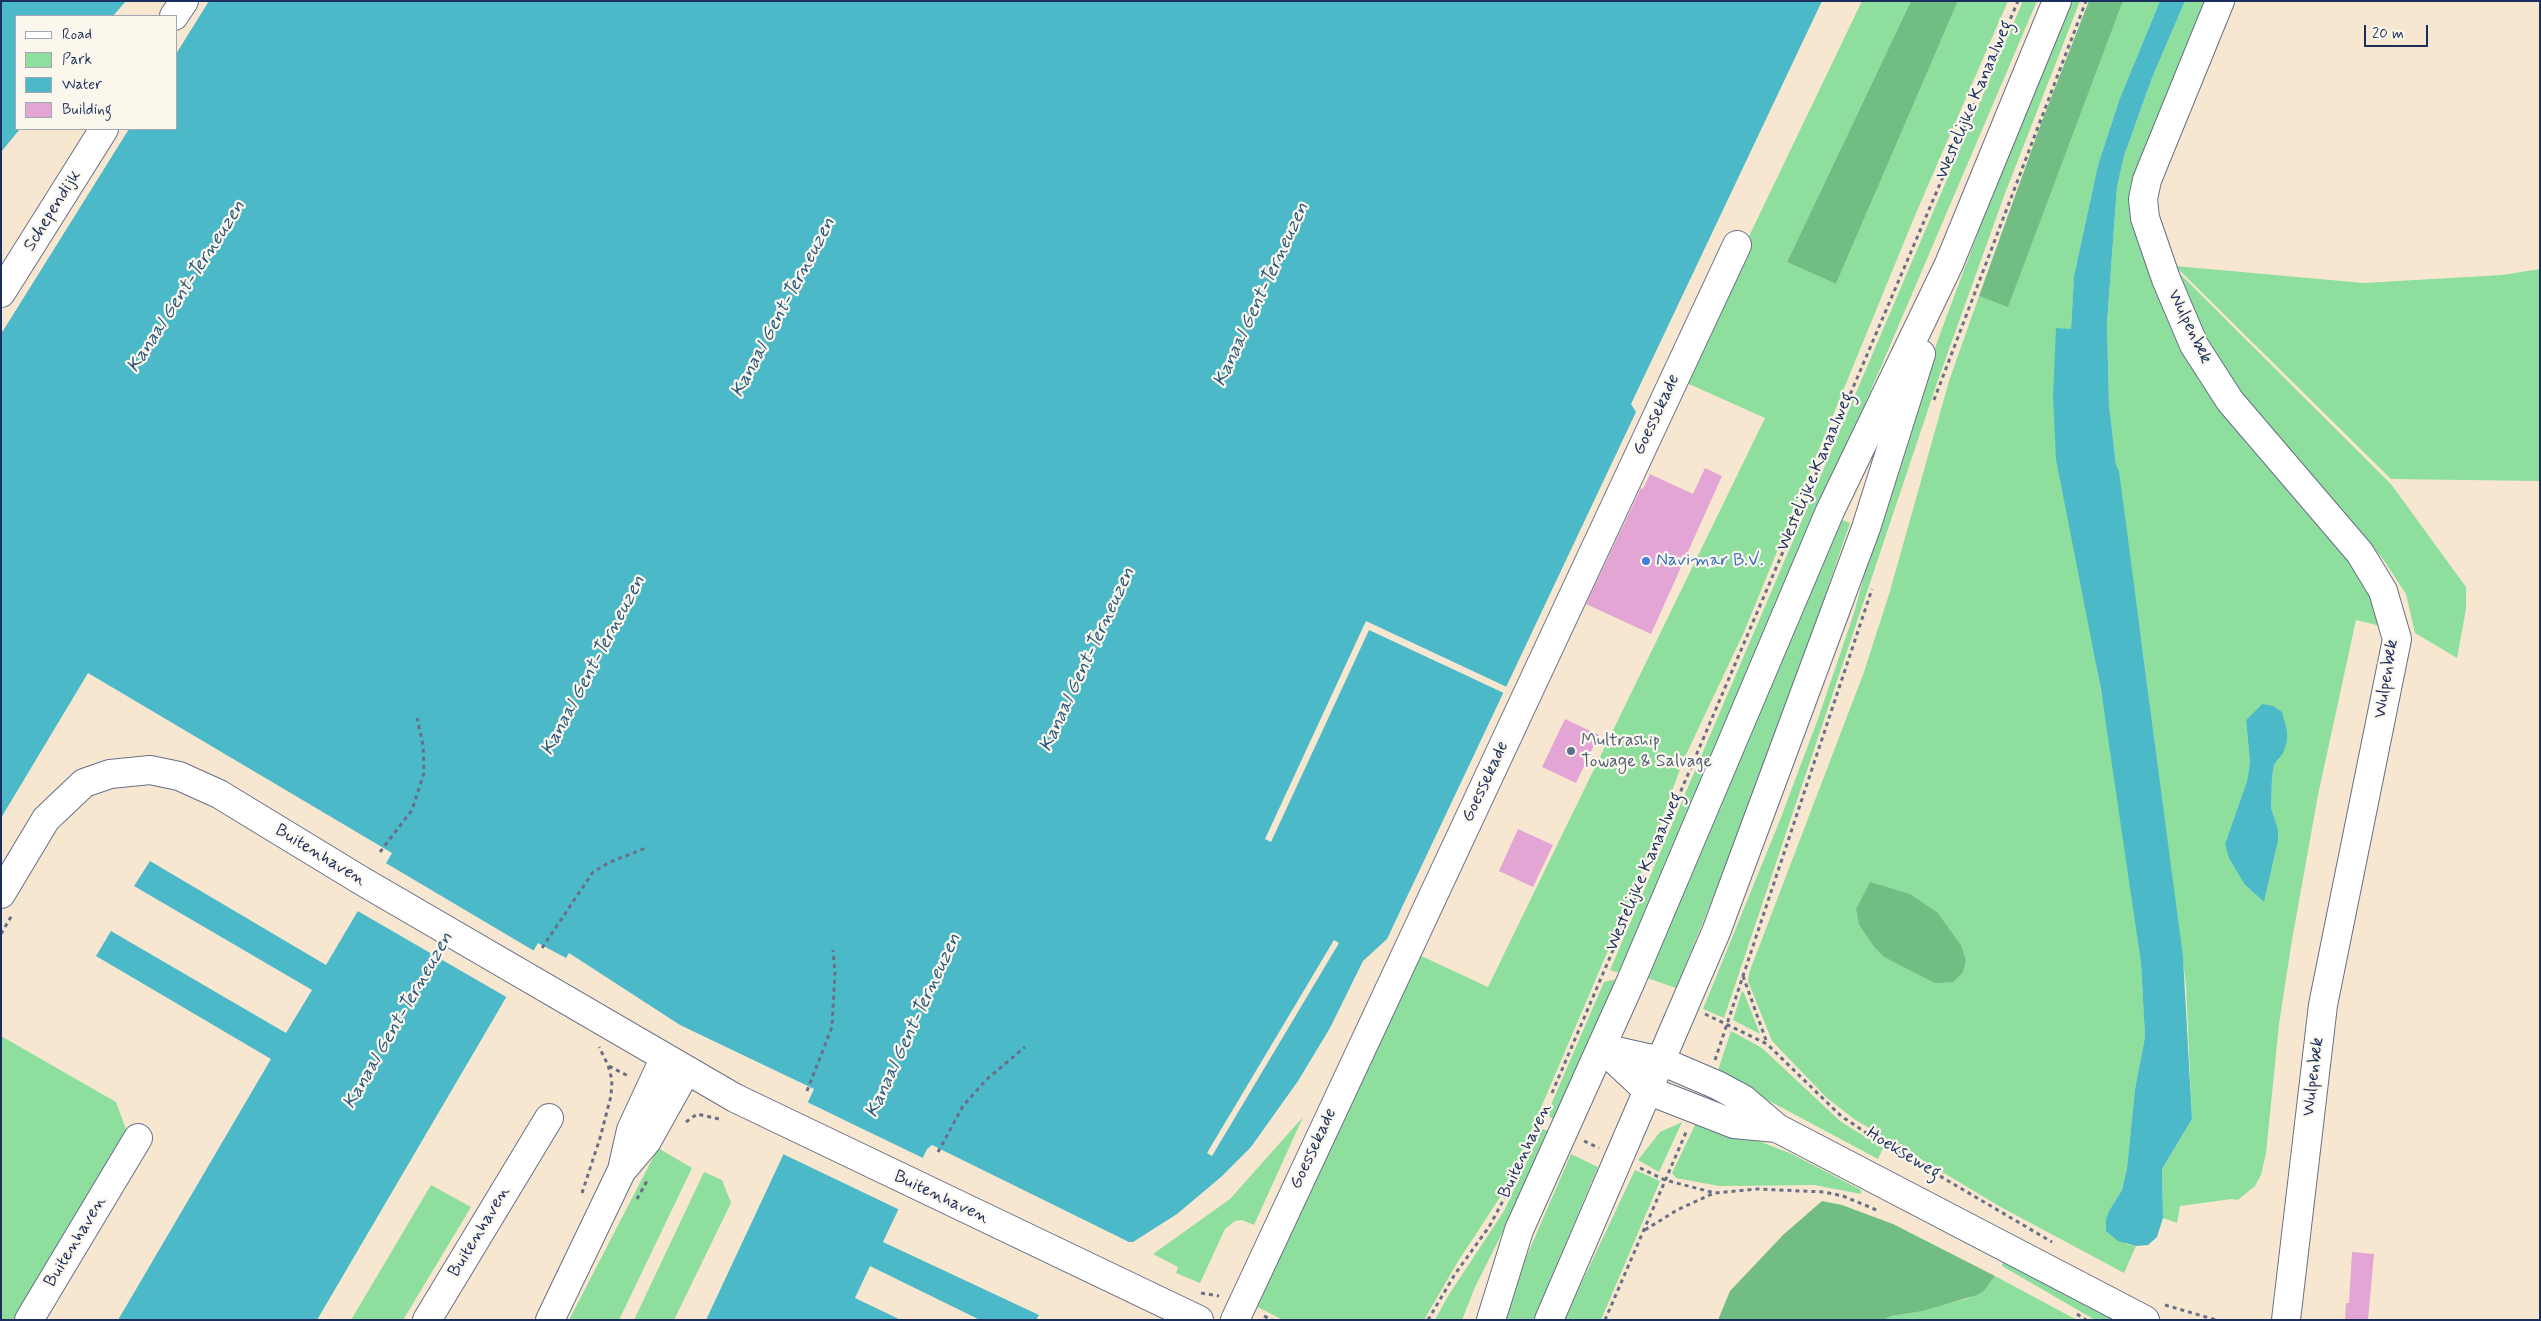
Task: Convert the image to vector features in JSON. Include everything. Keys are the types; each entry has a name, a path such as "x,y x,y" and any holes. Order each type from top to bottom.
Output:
{"main road":[{"path":"175,15 184,1"},
{"name":"Westelijke Kanaalweg","path":"1602,1048 1830,511 1949,264 2056,1"},
{"name":"Wulpenbek","path":"2220,1 2147,180 2143,199 2145,218 2166,279 2194,345 2230,401 2360,553 2384,591 2397,639 2323,1005 2286,1320"},
{"name":"Schependijk","path":"1,292 103,130"},
{"name":"Goessekade","path":"1235,1320 1737,245"},
{"name":"Westelijke Kanaalweg","path":"1647,1090 1719,922 1866,528 1949,264"},
{"name":"Buitenhaven","path":"8,902 46,819 84,783 110,774 150,770 179,776 219,794 362,881 675,1065 793,1127 1199,1320"},
{"name":"Buitenhaven","path":"1491,1320 1519,1230 1602,1048"},
{"name":"Hoekseweg","path":"1602,1048 1661,1061 1707,1081 1743,1099 1777,1128 2151,1310"},
{"name":"Hoekseweg","path":"1602,1048 1647,1090 1734,1124 1777,1128"},
{"path":"550,1320 622,1170 647,1141 675,1065"},
{"path":"1550,1320 1647,1090"},
{"name":"Buitenhaven","path":"427,1320 548,1118"},
{"name":"Buitenhaven","path":"29,1320 138,1138"},
{"name":"Buitenhaven","path":"1472,1320 1500,1256 1519,1230"}],"path":[{"name":"Westelijke Kanaalweg","path":"1603,971 2018,1"},
{"path":"1933,404 2052,85 2086,1"},
{"path":"1707,1081 1728,1025 1874,582"},
{"path":"380,852 412,810 424,773 423,745 417,718"},
{"path":"542,948 593,872 610,862 646,848"},
{"path":"1,934 8,902"},
{"path":"807,1091 832,1027 835,972 833,950"},
{"path":"1603,971 1631,981"},
{"name":"Buitenhaven","path":"1552,1094 1603,971"},
{"path":"1743,976 1767,1044"},
{"name":"Hoekseweg","path":"1685,1004 1767,1044 1842,1116 1865,1132 2056,1244"},
{"path":"938,1152 963,1106 986,1080 1025,1047"},
{"path":"581,1196 600,1138 611,1096 608,1065"},
{"path":"1604,1320 1695,1110"},
{"path":"680,1127 697,1114 724,1120"},
{"path":"1564,1131 1666,1180 1715,1193"},
{"path":"636,1200 651,1174"},
{"name":"Buitenhaven","path":"1428,1320 1455,1274 1489,1227 1509,1189"},
{"path":"1644,1230 1677,1210 1715,1193 1757,1189 1824,1192 1843,1196 1887,1214"},
{"path":"2151,1310 2166,1306 2216,1320"},
{"path":"2073,1312 2086,1320"}],"green space":[{"path":"1862,1 1911,1 1787,262 1836,284 1958,1 2008,1 1916,213 1744,632 1683,761 1650,852 1508,1185 1457,1263 1424,1320 1283,1320 1252,1304 1417,954 1488,987 1765,418 1680,380"},
{"path":"1911,1 1958,1 1836,284 1787,262"},
{"path":"2023,1 2037,1 1622,974 1610,970"},
{"path":"2065,1 2080,1 2004,196 1938,380 1724,1018 1703,1009 1780,820 1818,719 1854,613 1892,472 1940,334"},
{"path":"2089,1 2123,1 2008,307 1979,296 2042,121"},
{"path":"2123,1 2160,1 2120,98 2098,165 2074,276 2071,330 2056,328 2081,577 2112,755 2141,963 2145,1037 2135,1089 2127,1168 2122,1190 2109,1211 2126,1244 2136,1246 2124,1273 1999,1206 1854,1119 1827,1098 1772,1041 1748,981 1749,973 1864,672 1890,591 1949,381 1979,296 2008,306","holes":["1856,909 1938,913 1961,945 1966,960 1910,969 1884,957 1874,947 1859,925"]},
{"path":"2185,1 2219,1 2150,160 2159,283 2356,559 2389,628 2356,620 2318,795 2292,940 2279,1024 2266,1153 2261,1175 2255,1186 2238,1200 2232,1199 2180,1206 2177,1223 2163,1218 2162,1169 2192,1119 2186,985 2143,652 2116,465 2109,405 2107,323 2117,187 2124,156 2152,78","holes":["2262,704 2279,759 2274,765 2271,808 2278,829 2278,841 2264,902 2245,885 2225,844 2247,781 2250,762 2246,720"]},
{"path":"2172,266 2391,484 2466,587 2466,609 2457,658 2415,633 2406,594 2383,559 2267,426 2207,349"},
{"path":"2175,266 2364,283 2502,275 2540,269 2540,481 2391,479"},
{"path":"1842,520 1850,523 1765,770 1676,988 1647,978"},
{"path":"1870,882 1910,894 1938,913 1961,945 1966,960 1963,972 1953,982 1935,983 1884,957 1874,947 1859,925 1856,909"},
{"path":"1612,980 1619,982 1557,1123 1547,1114 1604,982"},
{"path":"1742,991 1744,993 1760,1034 1733,1020"},
{"path":"1731,1031 1762,1048 1840,1121 1883,1148 1878,1159 1717,1073"},
{"path":"1,1036 116,1102 127,1132 13,1320 1,1320"},
{"path":"1303,1117 1254,1225 1242,1220 1235,1221 1225,1229 1200,1283 1176,1273 1178,1267 1153,1254 1230,1199"},
{"path":"1682,1122 1659,1172 1638,1160 1660,1132"},
{"path":"1696,1123 1756,1140 1792,1154 1861,1190 1861,1194 1814,1185 1719,1186 1676,1178 1672,1173"},
{"path":"1542,1129 1553,1132 1475,1287 1462,1320 1435,1320 1448,1296 1504,1211"},
{"path":"658,1148 692,1168 619,1320 569,1320"},
{"path":"1571,1154 1598,1167 1533,1320 1499,1320"},
{"path":"1635,1170 1660,1181 1601,1320 1564,1320"},
{"path":"704,1172 722,1180 731,1203 674,1320 634,1320"},
{"path":"431,1185 471,1207 403,1320 351,1320"},
{"path":"1822,1201 1842,1205 1893,1224 1995,1276 1984,1291 1977,1295 1922,1311 1891,1316 1883,1320 1718,1320 1730,1291 1783,1235"},
{"path":"2003,1262 2118,1320 2095,1320 2002,1266"},
{"path":"1995,1276 2077,1320 1883,1320 1891,1316 1966,1299 1984,1291"}],"water":[{"path":"1,1 126,1 114,15 15,15 15,130 19,130 1,152"},
{"name":"Kanaal Gent-Terneuzen","path":"209,1 1822,1 1631,404 1636,412 1387,939 1363,961 1330,1028 1298,1081 1251,1147 1221,1177 1177,1214 1133,1242 1129,1242 932,1145 927,1149 883,1242 1039,1315 1036,1320 980,1320 870,1266 855,1298 901,1320 706,1320 814,1089 680,1025 569,953 566,958 538,943 317,1320 118,1320 271,1059 96,956 111,931 286,1033 312,990 134,886 150,861 326,965 392,853 88,673 1,818 1,334 128,130 178,130 178,51"},
{"path":"2160,1 2185,1 2152,78 2124,156 2117,187 2107,323 2109,405 2183,957 2192,1119 2162,1169 2163,1218 2157,1237 2148,1245 2136,1246 2118,1241 2106,1231 2106,1220 2109,1211 2122,1190 2127,1168 2135,1089 2145,1037 2141,963 2101,690 2056,459 2053,396 2056,328 2071,329 2074,276 2098,165 2120,98"},
{"path":"2262,704 2273,706 2282,712 2287,731 2287,741 2283,753 2274,765 2272,778 2271,808 2278,829 2278,841 2264,902 2245,885 2229,858 2225,844 2247,781 2250,762 2246,720"}],"pier":[{"path":"1366,621 1509,688 1506,694 1369,630 1271,842 1265,839"},
{"path":"384,862 536,952 508,998 356,910"},
{"path":"1334,940 1339,943 1212,1156 1207,1153"},
{"path":"807,1102 925,1159 900,1210 783,1154"}],"building":[{"name":"Navimar B.V.","path":"1705,468 1722,476 1651,634 1586,604 1641,488 1643,489 1650,474 1693,494"},
{"path":"1565,719 1599,735 1576,783 1542,767"},
{"path":"1518,829 1553,845 1533,887 1499,871"},
{"path":"2352,1252 2374,1254 2368,1320 2345,1320 2346,1303 2349,1303"}],"place":[{"name":"Navimar B.V.","path":"1646,561"},
{"name":"Multraship Towage & Salvage","path":"1571,751"}]}
